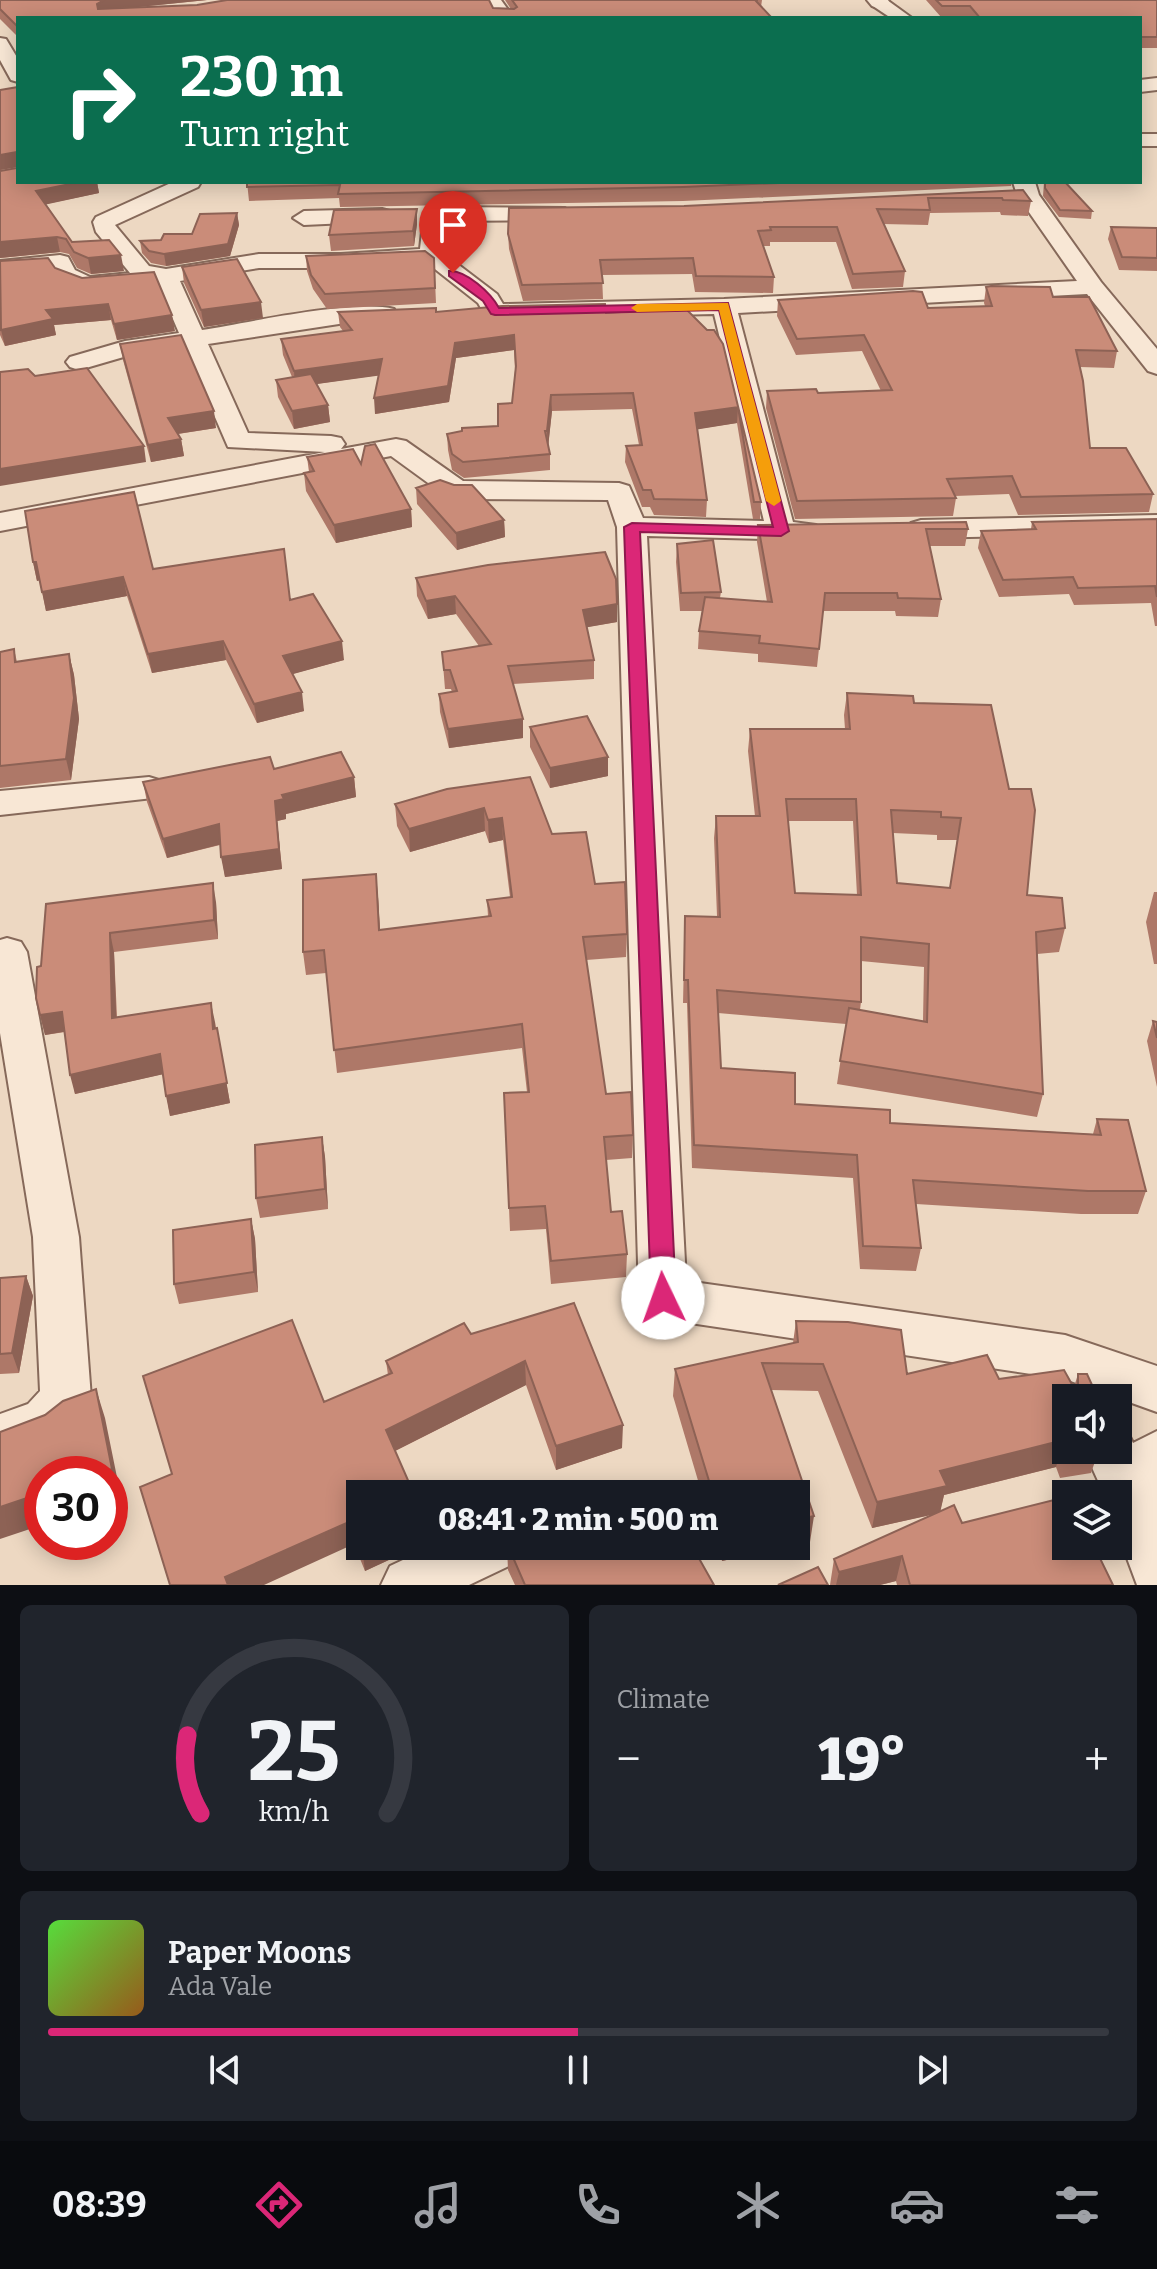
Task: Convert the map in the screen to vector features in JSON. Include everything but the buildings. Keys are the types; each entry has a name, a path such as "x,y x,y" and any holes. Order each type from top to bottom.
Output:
{"street":[{"path":"878,1 900,16"},
{"path":"0,43 15,86"},
{"path":"166,276 141,271 104,227 104,222 186,184"},
{"path":"1021,191 1157,366"},
{"path":"304,218 574,212"},
{"path":"431,255 435,214"},
{"path":"0,268 60,262 65,274 87,284 166,276 259,261 341,261 431,255 488,299 495,312"},
{"path":"166,276 238,441 396,447 456,490 619,492 632,527 663,1298 1075,1378 1157,1389"},
{"path":"465,312 724,306 1093,287"},
{"path":"724,306 781,531"},
{"path":"79,362 125,349 352,315 406,313"},
{"path":"0,522 396,447"},
{"path":"891,529 1157,524"},
{"path":"632,527 828,530"},
{"path":"0,803 149,789"},
{"path":"0,1438 46,1421 66,1398 56,1237 7,952"},
{"path":"1131,1464 1157,1567"},
{"path":"409,1585 462,1560"}],"slow traffic":[{"path":"637,308 724,306 774,501"}],"route":[{"path":"453,273 488,299 495,312 724,306 781,531 632,527 663,1298"}]}
